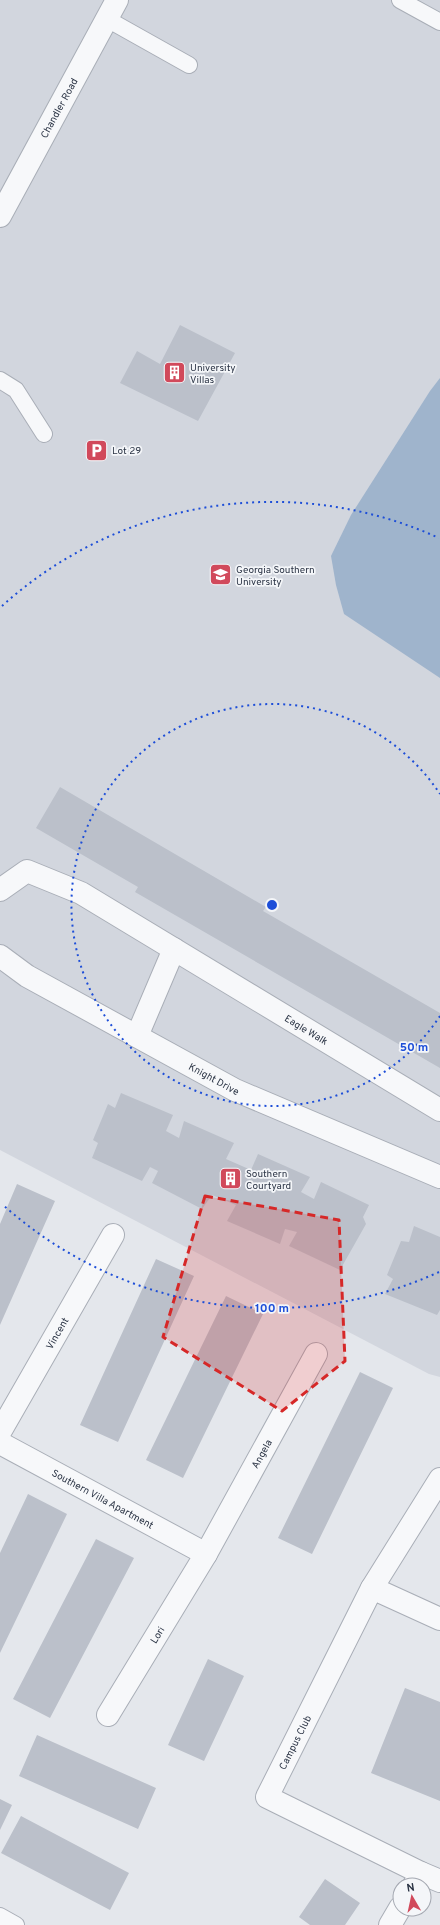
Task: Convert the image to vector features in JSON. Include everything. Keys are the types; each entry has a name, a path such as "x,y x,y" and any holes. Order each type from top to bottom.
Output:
{"street":[{"name":"Chandler Road","path":"0,216 117,0"},
{"name":"Eagle Walk","path":"0,890 27,871 81,892 440,1110"},
{"path":"137,1036 174,949"},
{"name":"Knight Drive","path":"0,956 27,976 235,1090 440,1177"},
{"name":"Vincent","path":"0,1432 113,1235"},
{"name":"Angela","path":"206,1554 316,1354"},
{"name":"Southern Villa Apartment","path":"0,1443 206,1554"},
{"path":"440,1479 372,1588 440,1619"},
{"name":"Lori","path":"108,1715 206,1554"},
{"name":"Campus Club","path":"372,1588 267,1797 421,1877"}],"lane":[{"path":"400,0 440,22"},
{"path":"107,19 189,65"},
{"path":"0,380 16,390 44,434"},
{"path":"0,1916 16,1925"}],"highlighted area":[{"path":"205,1196 339,1220 345,1361 282,1411 163,1337"}],"shaded area":[{"name":"Georgia Southern University","path":"0,0 440,0 440,1377 429,1374 0,1150"}],"water":[{"path":"440,378 440,678 344,614 336,585 331,556 351,515 430,391"}],"building":[{"name":"University Villas","path":"180,325 235,353 198,421 120,383 137,351 160,364"},
{"path":"60,787 266,907 263,911 440,1013 440,1068 135,892 138,887 36,828"},
{"name":"Southern Courtyard","path":"121,1093 173,1115 166,1131 179,1138 184,1121 234,1143 226,1159 251,1170 258,1154 310,1177 301,1192 314,1199 321,1182 369,1205 363,1217 366,1224 340,1270 289,1246 297,1232 285,1229 280,1244 227,1221 236,1205 212,1195 202,1209 152,1183 158,1171 150,1167 142,1181 92,1158 98,1143 93,1140 108,1104 115,1108"},
{"path":"17,1184 55,1201 0,1325 0,1224"},
{"path":"414,1226 440,1237 440,1310 437,1315 385,1294 393,1279 387,1275 401,1241 409,1242"},
{"path":"156,1259 194,1276 118,1442 80,1425"},
{"path":"226,1296 263,1314 183,1478 146,1460"},
{"path":"360,1372 393,1388 312,1554 278,1538"},
{"path":"28,1494 67,1514 0,1653 0,1553"},
{"path":"96,1539 134,1558 50,1718 13,1699"},
{"path":"208,1659 244,1676 204,1761 168,1745"},
{"path":"405,1688 440,1702 440,1801 371,1773"},
{"path":"37,1735 156,1788 138,1829 19,1776"},
{"path":"0,1799 12,1805 0,1830"},
{"path":"21,1816 129,1873 110,1910 1,1853"},
{"path":"325,1879 360,1903 345,1925 310,1925 299,1917"}],"place":[{"name":"University Villas","path":"175,373"},
{"name":"Lot 29","path":"96,450"},
{"name":"Georgia Southern University","path":"220,575"},
{"name":"Southern Courtyard","path":"231,1179"}]}
